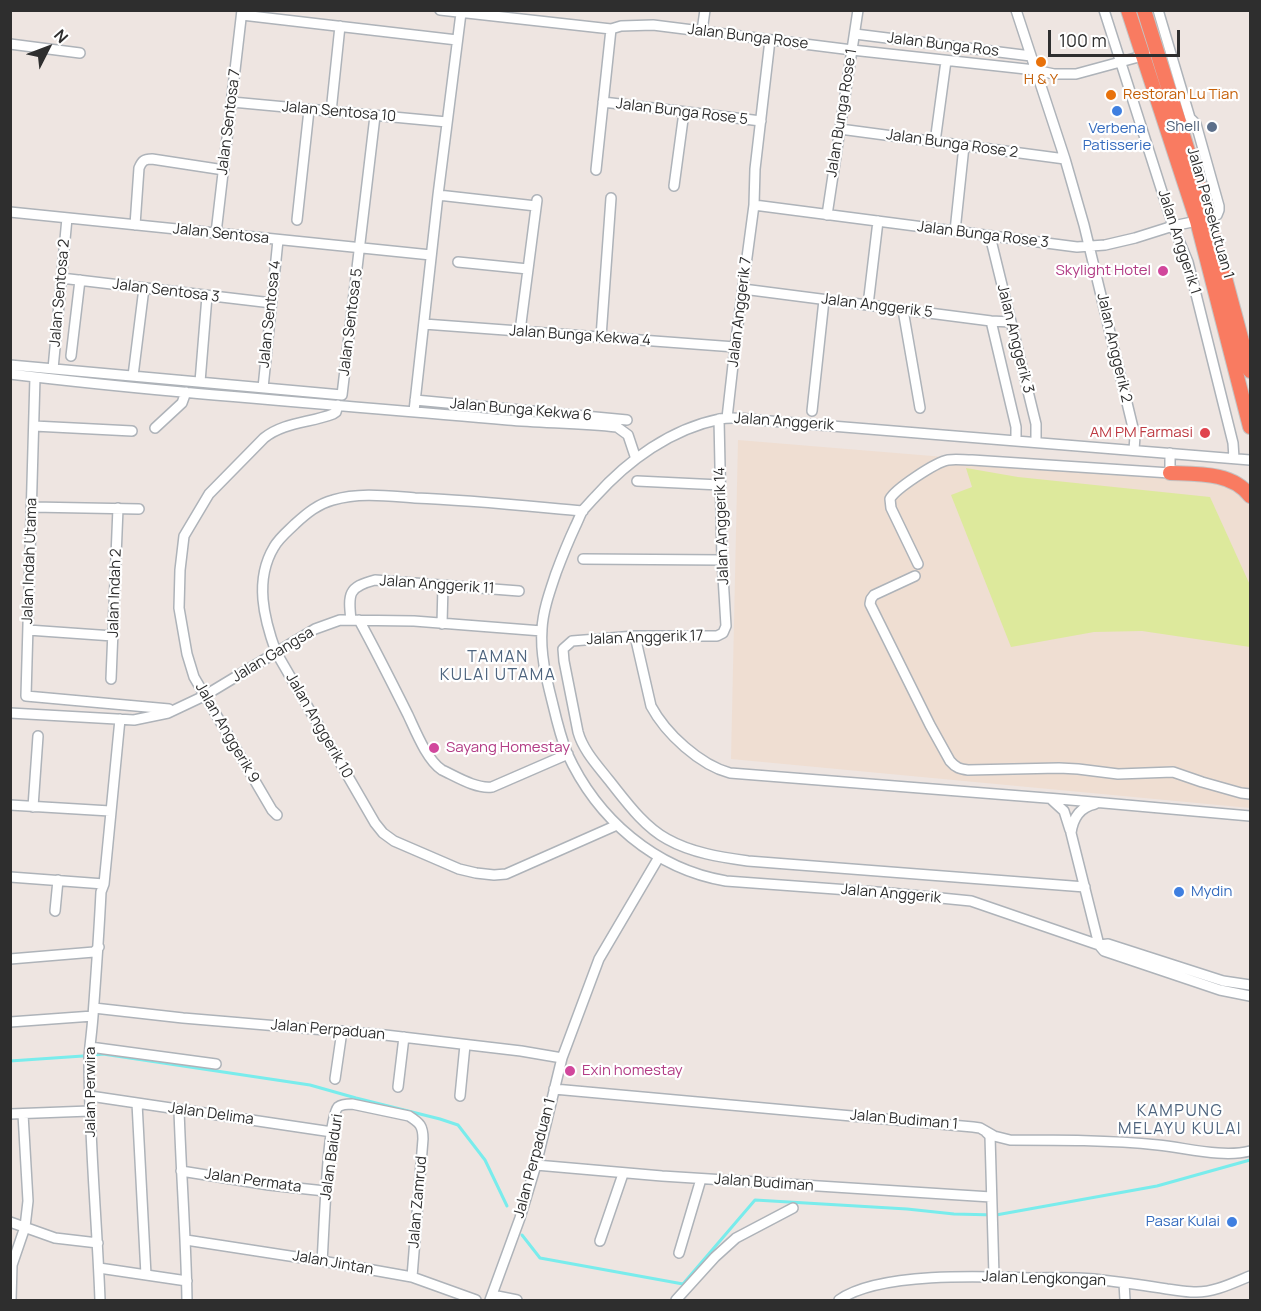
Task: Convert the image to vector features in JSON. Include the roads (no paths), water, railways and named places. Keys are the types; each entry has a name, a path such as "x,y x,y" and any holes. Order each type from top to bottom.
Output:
{"highway":[{"name":"Jalan Persekutuan 1","path":"1128,10 1143,56 1179,122"},
{"name":"Jalan Persekutuan 1","path":"1144,10 1179,122 1251,427"},
{"name":"Jalan Persekutuan 1","path":"1203,220 1251,371"},
{"path":"1170,473 1222,477 1241,486 1251,496"}],"street":[{"name":"Jalan Bunga Rose","path":"441,10 611,29 621,26 653,25 1054,74 1076,74 1157,52"},
{"path":"702,31 705,10"},
{"name":"Jalan Bunga Rose 1","path":"827,214 858,10"},
{"path":"1016,10 1065,159 1090,246"},
{"name":"Jalan Anggerik 1","path":"1104,10 1173,226 1188,262 1233,443 1234,458"},
{"path":"1158,10 1179,122 1196,124 1219,206 1217,215 1203,220"},
{"path":"242,13 457,40"},
{"name":"Jalan Sentosa 7","path":"216,233 242,13"},
{"path":"414,411 461,13"},
{"path":"331,112 340,26"},
{"path":"596,170 611,29"},
{"name":"Jalan Bunga Ros","path":"855,34 1031,56"},
{"name":"Jalan Anggerik 7","path":"723,419 754,205 755,169 770,40"},
{"path":"10,44 80,53"},
{"path":"935,142 946,61"},
{"name":"Jalan Sentosa 10","path":"232,102 447,122"},
{"name":"Jalan Bunga Rose 5","path":"603,102 761,121"},
{"path":"297,220 309,110"},
{"path":"674,186 684,112"},
{"name":"Jalan Sentosa 5","path":"340,400 375,116"},
{"name":"Jalan Bunga Rose 2","path":"840,129 1065,159"},
{"path":"955,231 964,146"},
{"path":"135,225 139,168 144,160 152,159 224,170"},
{"path":"438,195 536,203 520,331"},
{"path":"601,337 611,198"},
{"name":"Jalan Bunga Rose 3","path":"754,205 1068,246 1105,245 1203,220"},
{"name":"Jalan Sentosa","path":"10,212 431,255"},
{"name":"Jalan Sentosa 2","path":"52,369 67,218"},
{"path":"868,305 879,221"},
{"name":"Jalan Anggerik 3","path":"990,236 1036,424 1036,442"},
{"name":"Jalan Sentosa 4","path":"263,388 278,240"},
{"name":"Jalan Anggerik 2","path":"1090,246 1134,436 1134,450"},
{"path":"458,262 528,269"},
{"name":"Jalan Sentosa 3","path":"61,278 272,303"},
{"path":"70,356 80,280"},
{"path":"133,376 144,288"},
{"name":"Jalan Anggerik 5","path":"743,289 1011,322"},
{"path":"200,382 207,296"},
{"path":"812,411 824,300"},
{"path":"903,310 920,408"},
{"path":"991,321 1017,440"},
{"name":"Jalan Bunga Kekwa 4","path":"424,324 735,347"},
{"path":"10,365 263,388 414,411 617,427 628,435 636,459"},
{"path":"10,374 186,392 340,400"},
{"name":"Jalan Indah Utama","path":"35,377 26,696 173,711"},
{"path":"155,428 182,403 186,392"},
{"name":"Jalan Anggerik 9","path":"277,814 194,677 187,654 179,608 184,536 209,494 264,438 285,426 333,414 340,400"},
{"name":"Jalan Bunga Kekwa 6","path":"415,400 627,420"},
{"name":"Jalan Anggerik","path":"1251,460 1017,440 723,419 687,429 636,459 614,477 583,511 564,551 547,600 542,632 544,664 549,689 568,754 588,789 617,825 645,849 659,857 689,872 726,881 971,901 1099,945 1107,944 1251,996"},
{"name":"Jalan Anggerik 14","path":"723,419 720,485 726,626 723,633"},
{"path":"34,426 132,431"},
{"path":"918,564 891,508 890,499 895,492 937,464 949,460 972,460 1170,473 1170,453"},
{"path":"637,482 720,485"},
{"name":"Jalan Anggerik 10","path":"583,511 479,501 365,495 336,499 311,510 281,537 268,561 262,593 268,629 276,652 375,823 394,841 467,872 494,875 506,874 617,825"},
{"path":"32,507 139,508"},
{"name":"Jalan Indah 2","path":"111,679 118,508"},
{"path":"583,559 722,560"},
{"path":"915,576 874,595 870,604 950,761 961,770 1078,769 1118,774 1163,771 1251,794"},
{"name":"Jalan Anggerik 11","path":"519,591 375,580 361,583 352,590 349,603 355,620 436,766 479,786 487,787 568,754"},
{"path":"442,624 443,585"},
{"name":"Jalan Gangsa","path":"10,713 134,720 173,711 204,696 315,629 340,620 414,621 542,632"},
{"path":"28,630 113,636"},
{"name":"Jalan Anggerik 17","path":"723,633 717,636 635,636 572,641 563,649 580,740 630,807 666,838 716,857 737,860 1085,888"},
{"path":"635,636 651,706 655,714 694,755 721,771 801,780 1050,798 1251,816"},
{"name":"Jalan Perwira","path":"100,1300 90,1111 90,1055 101,892 104,884 120,720"},
{"path":"33,807 38,736"},
{"path":"1050,798 1064,811 1099,945"},
{"path":"1071,833 1074,820 1080,811 1090,805 1103,803"},
{"path":"10,805 110,811"},
{"name":"Jalan Perpaduan 1","path":"491,1298 520,1218 536,1164 562,1058 599,958 659,857"},
{"path":"10,878 104,884"},
{"path":"55,911 58,880"},
{"path":"10,959 94,952 99,947"},
{"name":"Jalan Anggerik","path":"1221,986 1251,985"},
{"name":"Jalan Perpaduan","path":"10,1022 94,1012 404,1037 562,1058"},
{"path":"335,1079 342,1031"},
{"path":"398,1088 404,1037"},
{"path":"460,1096 465,1045"},
{"path":"90,1055 216,1064"},
{"name":"Jalan Budiman 1","path":"554,1089 974,1127 994,1137 1010,1140 1128,1143 1235,1154 1251,1151"},
{"name":"Jalan Delima","path":"90,1096 332,1132"},
{"path":"137,1103 146,1275"},
{"name":"Jalan Baiduri","path":"322,1261 325,1191 332,1132 338,1107 352,1104 409,1116 422,1127"},
{"path":"179,1109 187,1300"},
{"path":"10,1114 90,1111"},
{"path":"11,1300 12,1265 25,1227 28,1201 23,1114"},
{"name":"Jalan Zamrud","path":"412,1277 423,1140 422,1127"},
{"path":"986,1132 990,1137 994,1276"},
{"name":"Jalan Budiman","path":"536,1164 701,1179 991,1197"},
{"name":"Jalan Permata","path":"181,1171 325,1191"},
{"path":"600,1241 623,1173"},
{"path":"679,1253 701,1179"},
{"path":"676,1300 715,1257 736,1238 793,1208"},
{"path":"10,1222 55,1238 98,1243"},
{"name":"Jalan Jintan","path":"186,1240 412,1277 476,1300"},
{"path":"99,1268 187,1281"},
{"name":"Jalan Lengkongan","path":"839,1300 847,1294 870,1286 923,1279 994,1276 1063,1277 1195,1293 1213,1290 1251,1276"},
{"path":"1124,1283 1125,1300"},
{"path":"491,1298 517,1300"}],"waterway":[{"path":"95,1055 103,1054 310,1085 458,1125 485,1160 507,1206"},
{"path":"10,1061 83,1056"},
{"path":"522,1235 540,1258 683,1284 755,1200 996,1215 1157,1186 1250,1160"}],"place":[{"name":"H & Y","path":"1041,62"},
{"name":"Restoran Lu Tian","path":"1111,95"},
{"name":"Verbena Patisserie","path":"1117,111"},
{"name":"Shell","path":"1212,127"},
{"name":"Skylight Hotel","path":"1163,271"},
{"name":"AM PM Farmasi","path":"1205,433"},
{"name":"Sayang Homestay","path":"434,748"},
{"name":"Mydin","path":"1179,892"},
{"name":"Exin homestay","path":"570,1071"},
{"name":"Pasar Kulai","path":"1232,1222"}],"district":[{"name":"TAMAN KULAI UTAMA","path":"498,667"},
{"name":"KAMPUNG MELAYU KULAI","path":"1180,1121"}]}
